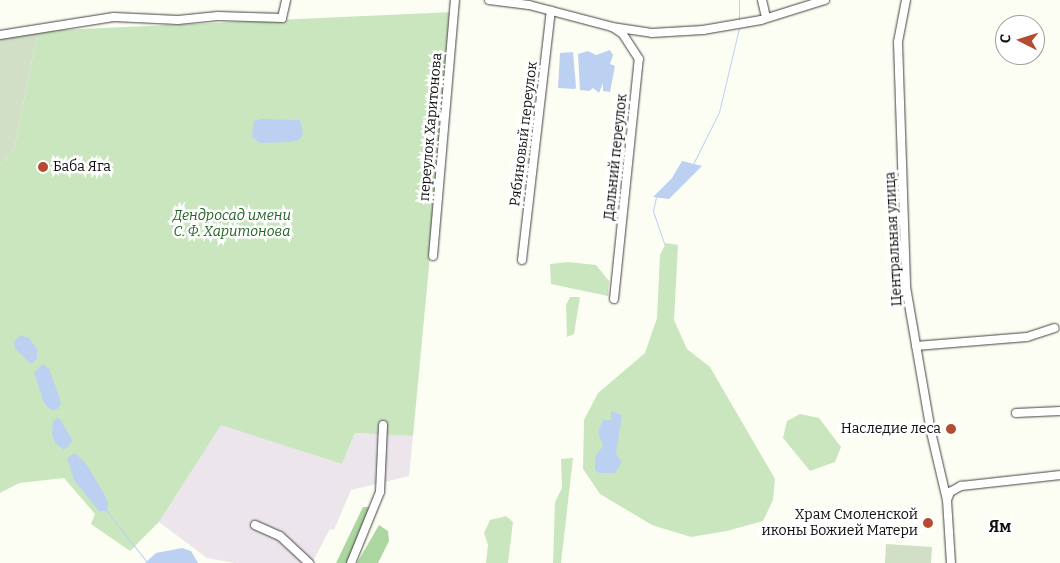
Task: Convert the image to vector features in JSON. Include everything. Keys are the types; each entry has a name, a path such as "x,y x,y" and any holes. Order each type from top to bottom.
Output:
{"street":[{"path":"0,35 114,17 178,20 194,16 282,18 286,0"},
{"name":"переулок Харитонова","path":"433,256 455,0"},
{"path":"489,0 528,3 550,11 612,27 652,33 703,30 739,24 825,0"},
{"path":"762,0 766,18"},
{"name":"Центральная улица","path":"906,0 898,42 906,287 947,500 951,563"},
{"name":"Рябиновый переулок","path":"522,260 550,11"},
{"name":"Дальний переулок","path":"612,27 623,34 639,60 614,299"},
{"path":"916,346 1027,337 1055,328"},
{"path":"1016,412 1060,411"},
{"path":"352,563 380,492 382,425"},
{"path":"947,500 950,492 961,486 1060,475"},
{"path":"255,525 280,536 309,563"}],"shaded area":[{"path":"221,424 342,464 355,433 413,436 409,476 351,490 334,530 330,529 312,563 234,563 207,558 159,522"}],"green space":[{"name":"Дендросад имени С. Ф. Харитонова","path":"453,12 413,436 355,433 342,464 221,425 159,522 130,551 91,524 95,514 64,478 19,483 0,493 0,165 14,149 38,31"},
{"path":"38,31 14,149 0,165 0,37"},
{"path":"666,243 678,245 674,320 687,349 710,367 775,479 773,500 763,521 727,531 691,537 652,525 600,494 583,469 584,420 598,393 645,353 657,318 660,255"},
{"path":"568,262 596,265 609,281 608,296 551,284 550,264"},
{"path":"570,297 580,297 574,334 567,337 566,305"},
{"path":"800,414 819,418 841,447 835,462 810,471 783,438 787,421"},
{"path":"573,458 561,563 553,563 555,502 562,488 561,459"},
{"path":"363,507 369,507 371,512 347,563 336,563"},
{"path":"506,516 513,522 508,563 486,563 488,545 484,533 490,520"},
{"path":"379,525 388,531 389,541 378,563 357,563"},
{"path":"886,544 932,547 931,563 885,563"}],"water":[{"path":"610,50 613,55 610,64 615,66 610,92 603,91 603,83 599,93 593,88 589,91 580,90 578,54 588,51 596,55"},
{"path":"573,52 576,87 575,89 558,88 560,53"},
{"path":"262,119 300,120 303,134 299,140 290,142 260,143 252,137 254,121"},
{"path":"682,161 702,166 669,199 653,197 672,178"},
{"path":"20,335 29,338 37,349 37,359 31,364 15,348 14,342"},
{"path":"43,364 49,369 57,390 61,403 58,409 51,410 44,403 34,373"},
{"path":"611,411 622,415 616,454 622,462 615,473 599,473 595,470 595,457 603,446 598,432 603,420 611,420"},
{"path":"59,418 73,441 64,450 55,443 52,433 53,420"},
{"path":"75,453 87,465 104,494 108,503 107,511 99,511 74,480 67,458"},
{"path":"182,548 191,551 198,563 145,563 156,553"}],"waterway":[{"path":"739,0 739,19"},
{"path":"693,164 719,112 739,28"},
{"path":"656,197 653,211 665,245"},
{"path":"107,511 146,561"}],"place":[{"name":"Баба Яга","path":"43,167"},
{"name":"Наследие леса","path":"951,429"},
{"name":"Храм Смоленской иконы Божией Матери","path":"928,523"}],"district":[{"name":"Ям","path":"1000,527"}]}
